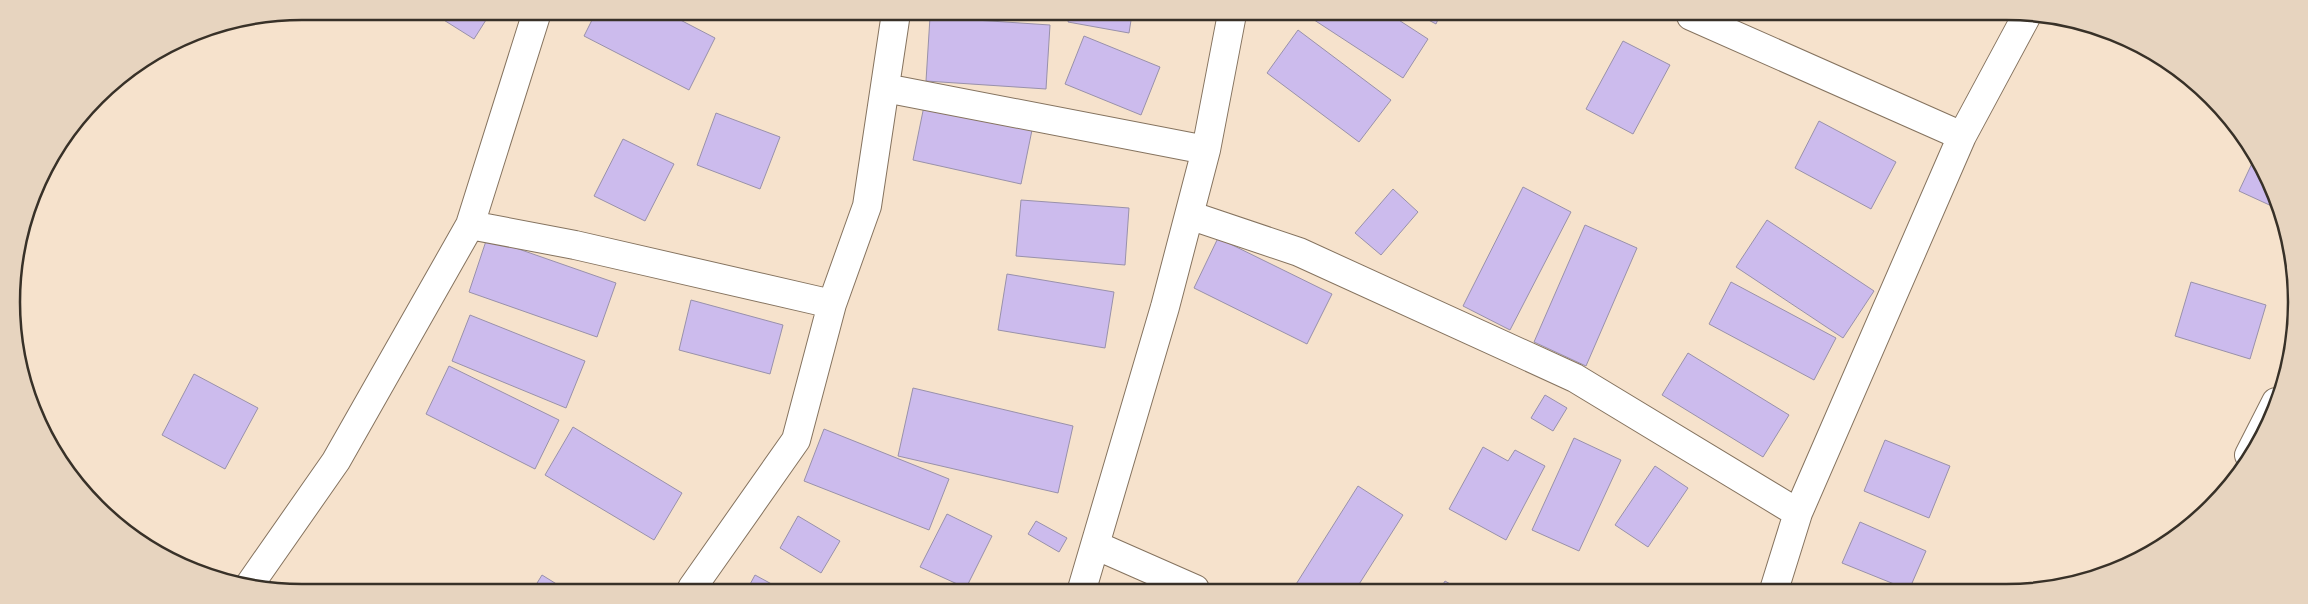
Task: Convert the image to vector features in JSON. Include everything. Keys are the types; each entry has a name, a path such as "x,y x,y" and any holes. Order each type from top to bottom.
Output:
{"street":[{"path":"253,580 336,461 470,225 534,20"},
{"path":"695,584 796,440 832,304 867,206 895,20"},
{"path":"1083,584 1165,307 1206,150 1231,20"},
{"path":"1700,20 1962,136"},
{"path":"1776,584 1798,513 1962,136 2024,21"},
{"path":"885,88 1206,150"},
{"path":"1189,215 1299,252 1575,378 1798,513"},
{"path":"470,225 575,245 832,304"},
{"path":"1095,545 1184,584"}],"building":[{"path":"444,20 486,20 474,39"},
{"path":"592,20 680,20 715,38 689,90 584,36"},
{"path":"930,20 975,20 1050,25 1046,89 926,81"},
{"path":"1068,20 1131,20 1129,33 1068,22"},
{"path":"1314,20 1399,20 1428,39 1403,78"},
{"path":"1428,20 1438,20 1436,24"},
{"path":"1298,30 1391,100 1359,142 1267,73"},
{"path":"1084,36 1160,67 1141,115 1065,84"},
{"path":"1623,41 1670,65 1633,134 1586,109"},
{"path":"924,106 1032,130 1021,184 913,160"},
{"path":"716,113 780,137 760,189 697,165"},
{"path":"1819,121 1896,162 1871,209 1795,168"},
{"path":"623,139 674,164 645,221 594,196"},
{"path":"2252,164 2271,206 2239,191"},
{"path":"1523,187 1571,212 1510,330 1463,306"},
{"path":"1393,189 1418,212 1381,255 1355,233"},
{"path":"1021,200 1129,208 1125,265 1016,256"},
{"path":"1767,220 1874,291 1843,338 1736,267"},
{"path":"1585,225 1637,248 1586,366 1534,342"},
{"path":"487,238 616,283 597,337 469,292"},
{"path":"1218,238 1332,294 1307,344 1194,288"},
{"path":"1007,274 1114,292 1105,348 998,330"},
{"path":"1731,282 1836,338 1814,380 1709,324"},
{"path":"2191,282 2266,305 2250,359 2175,336"},
{"path":"691,300 783,325 770,374 679,350"},
{"path":"470,315 585,361 566,408 452,361"},
{"path":"1688,353 1789,415 1763,457 1662,395"},
{"path":"449,366 559,420 535,469 426,414"},
{"path":"194,374 258,408 225,469 162,435"},
{"path":"913,388 1073,426 1058,493 898,456"},
{"path":"1545,395 1567,408 1553,431 1531,418"},
{"path":"573,427 682,493 654,540 545,475"},
{"path":"824,429 949,479 929,530 804,481"},
{"path":"1574,438 1621,460 1579,551 1532,530"},
{"path":"1885,440 1950,466 1929,518 1864,491"},
{"path":"1483,447 1508,461 1515,450 1545,466 1506,540 1449,509"},
{"path":"1655,466 1688,488 1648,547 1615,525"},
{"path":"1358,486 1403,515 1359,584 1296,584"},
{"path":"947,514 992,536 968,584 957,584 920,567"},
{"path":"798,516 840,541 821,573 780,548"},
{"path":"1036,521 1067,538 1059,552 1028,534"},
{"path":"1860,522 1926,551 1912,584 1894,584 1842,563"},
{"path":"542,575 557,584 536,584"},
{"path":"755,575 772,584 750,584"}]}
